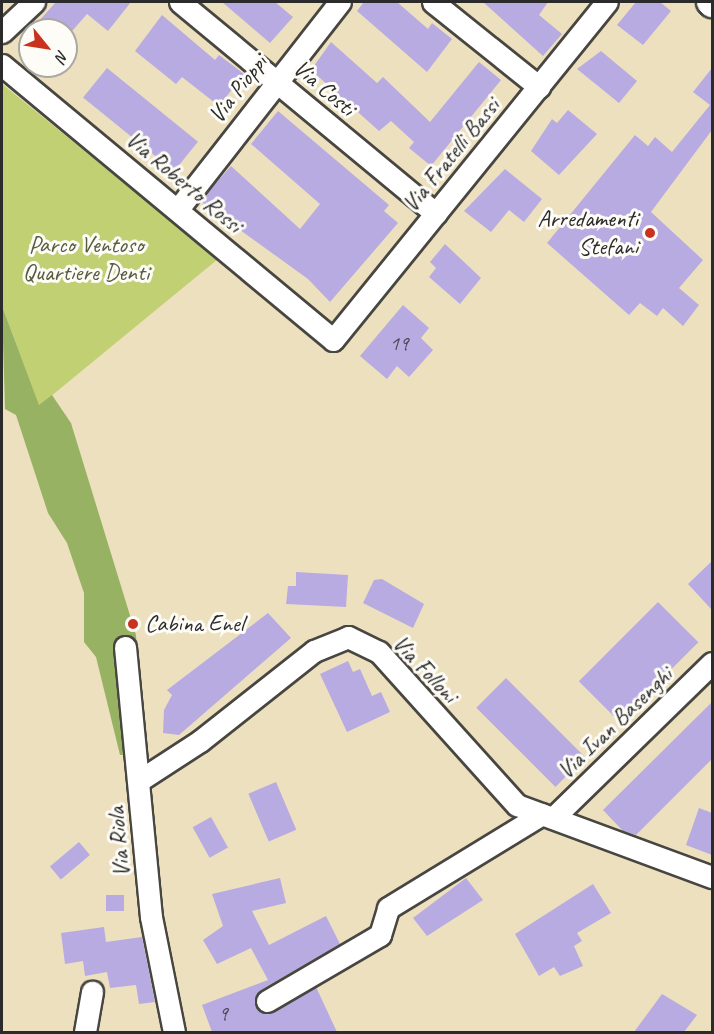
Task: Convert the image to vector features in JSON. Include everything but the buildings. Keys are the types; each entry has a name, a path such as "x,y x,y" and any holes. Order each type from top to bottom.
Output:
{"street":[{"path":"2,32 34,2"},
{"name":"Via Costi","path":"180,2 436,214"},
{"name":"Via Pioppi","path":"178,209 340,2"},
{"path":"434,2 539,87"},
{"name":"Via Fratelli Bassi","path":"333,340 607,2"},
{"name":"Via Roberto Rossi","path":"2,65 333,340"},
{"name":"Via Folloni","path":"140,780 200,741 314,651 348,637 379,652 517,805 712,877"},
{"name":"Via Riola","path":"125,647 140,780 151,917 174,1032"},
{"name":"Via Ivan Basenghi","path":"547,816 712,663"},
{"path":"267,1001 380,935 388,908 547,816"},
{"path":"85,1032 92,992"}],"green space":[{"name":"Parco Ventoso Quartiere Denti","path":"2,84 218,259 39,406 2,306"},
{"path":"2,306 39,405 52,395 71,423 136,635 143,755 120,755 96,657 84,642 84,593 67,543 48,513 16,415 5,409"}],"place":[{"name":"Arredamenti Stefani","path":"650,233"},
{"name":"Cabina Enel","path":"133,624"}]}
